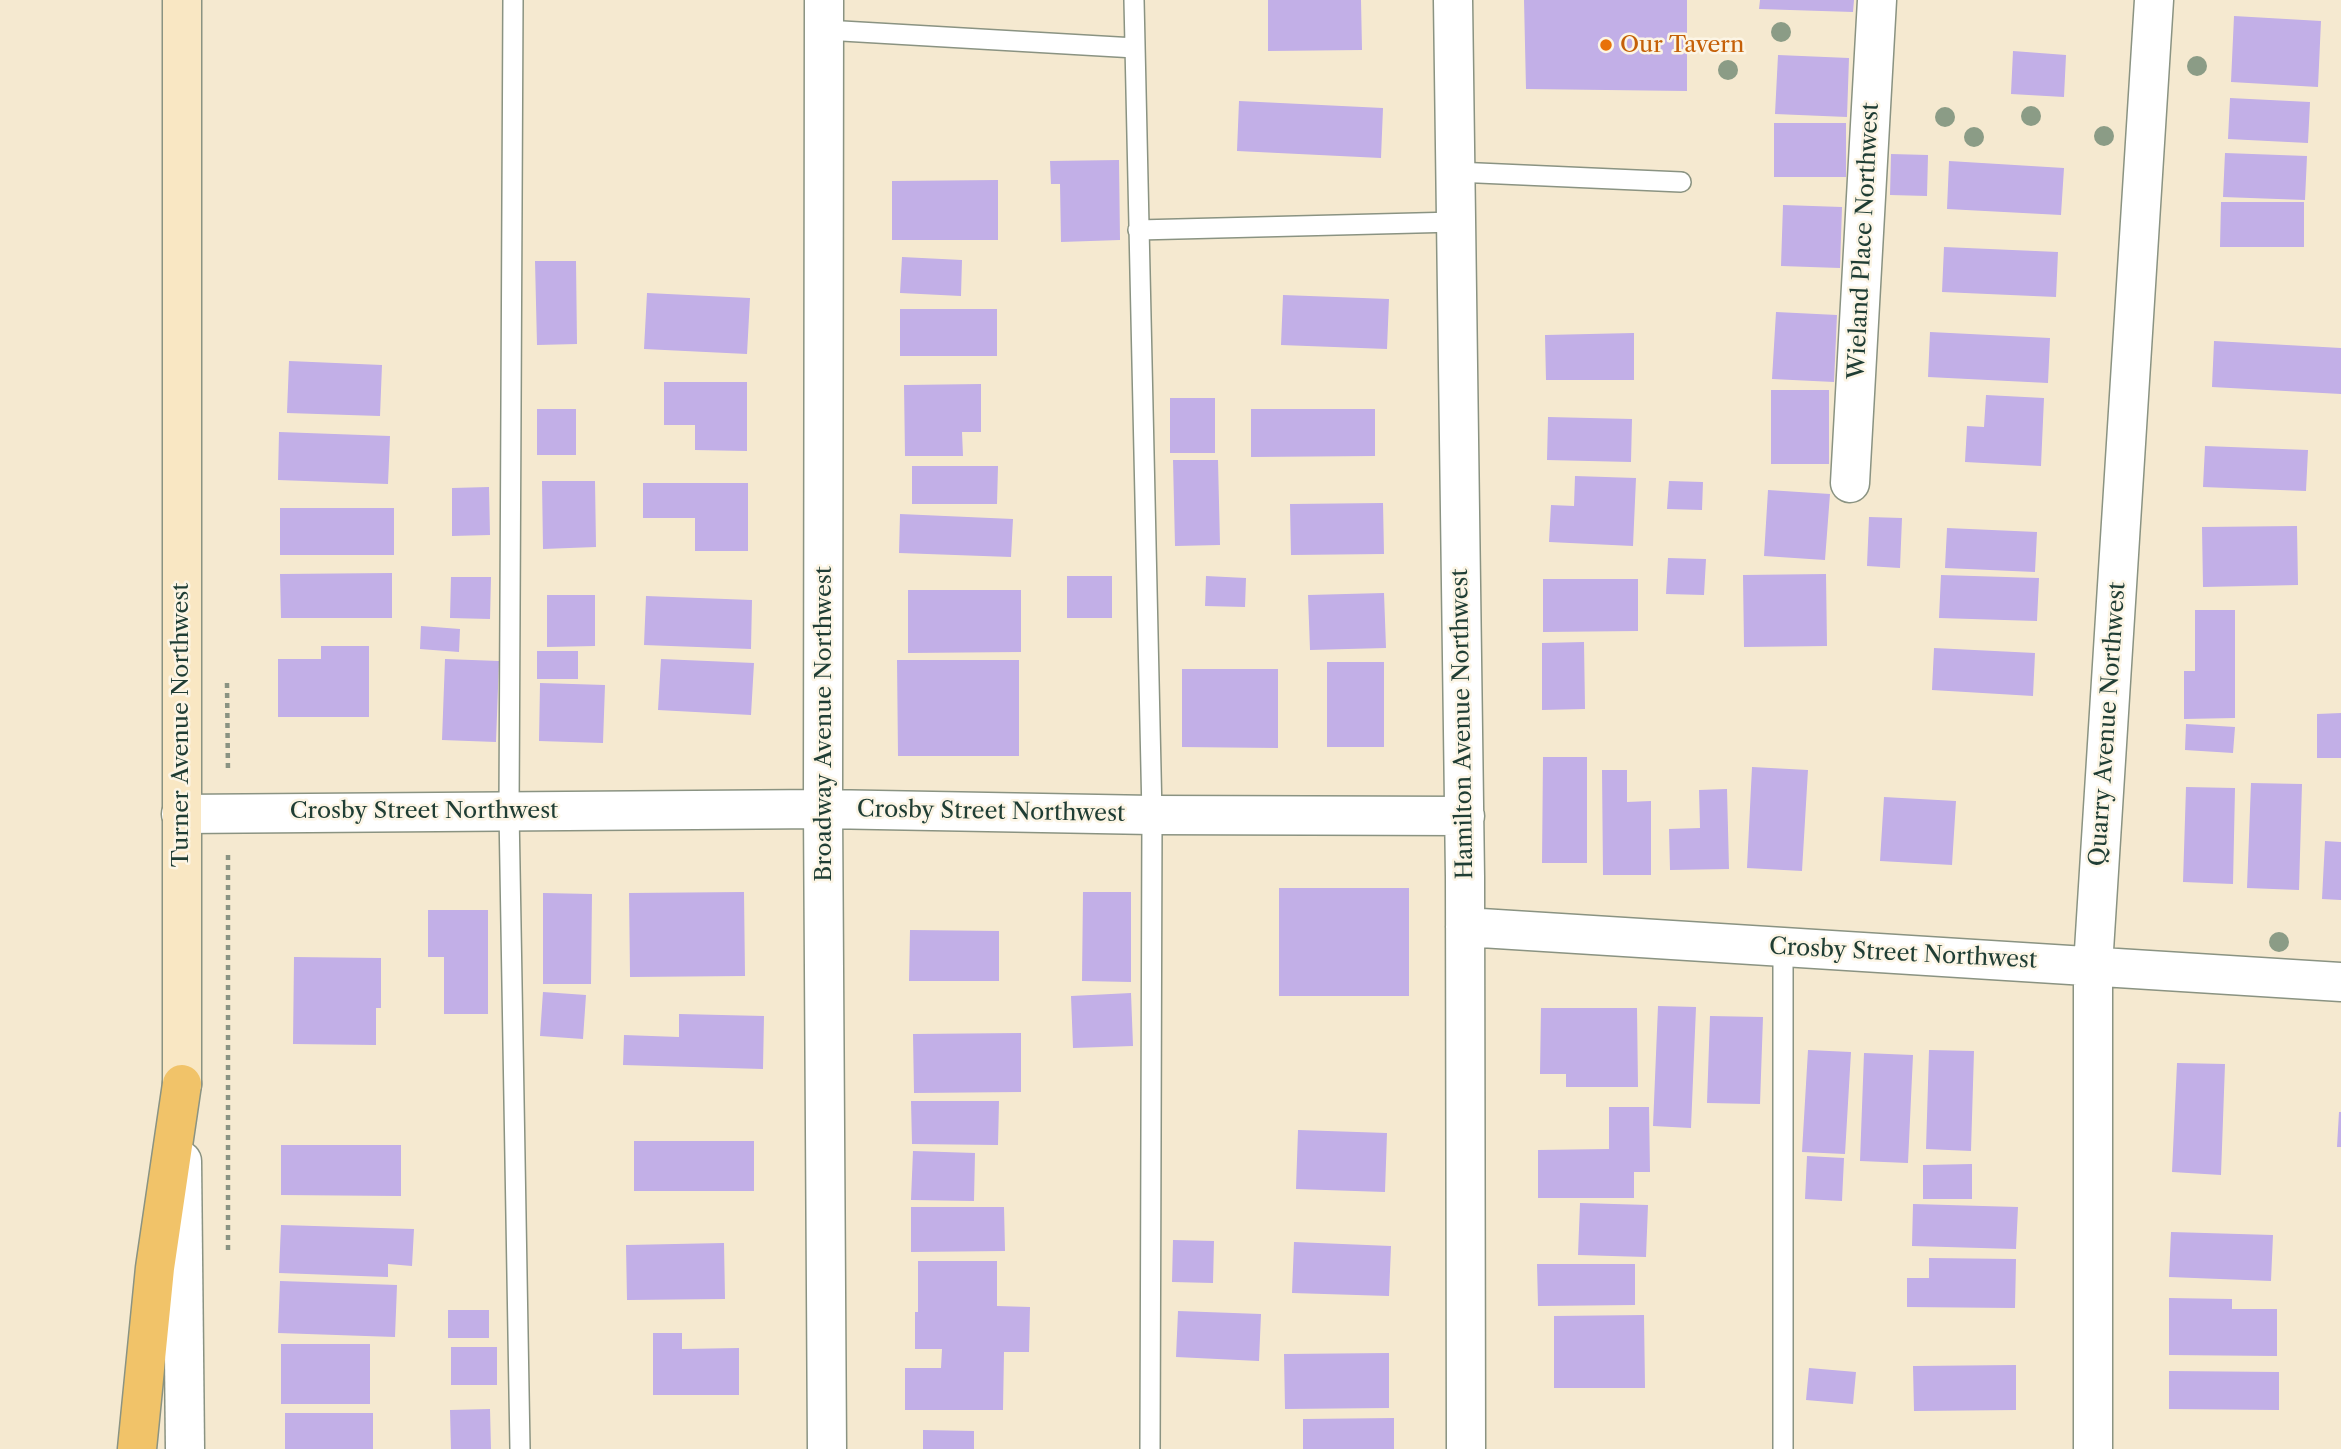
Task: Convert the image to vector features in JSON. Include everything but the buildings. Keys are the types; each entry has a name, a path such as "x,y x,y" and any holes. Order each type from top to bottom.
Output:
{"highway":[{"path":"137,1449 155,1268 183,1084"}],"main road":[{"name":"Turner Avenue Northwest","path":"182,0 183,1084"}],"street":[{"name":"Hamilton Avenue Northwest","path":"1453,0 1465,816 1466,1449"},
{"name":"Wieland Place Northwest","path":"1850,483 1877,0"},
{"name":"Quarry Avenue Northwest","path":"2093,1449 2093,966 2154,0"},
{"name":"Broadway Avenue Northwest","path":"825,15 823,809 827,1449"},
{"name":"Crosby Street Northwest","path":"181,814 823,809 1152,815 1465,816"},
{"name":"Crosby Street Northwest","path":"1465,927 2341,982"},
{"name":"Turner Avenue Northwest","path":"183,1084 185,1449"}],"lane":[{"path":"513,0 509,810 520,1449"},
{"path":"1133,0 1152,815 1150,1449"},
{"path":"825,15 1135,48"},
{"path":"1456,172 1681,182"},
{"path":"1138,230 1456,222"},
{"path":"1783,947 1783,1449"}],"path":[{"path":"228,869 228,1256"}],"place":[{"name":"Our Tavern","path":"1606,45"}]}
